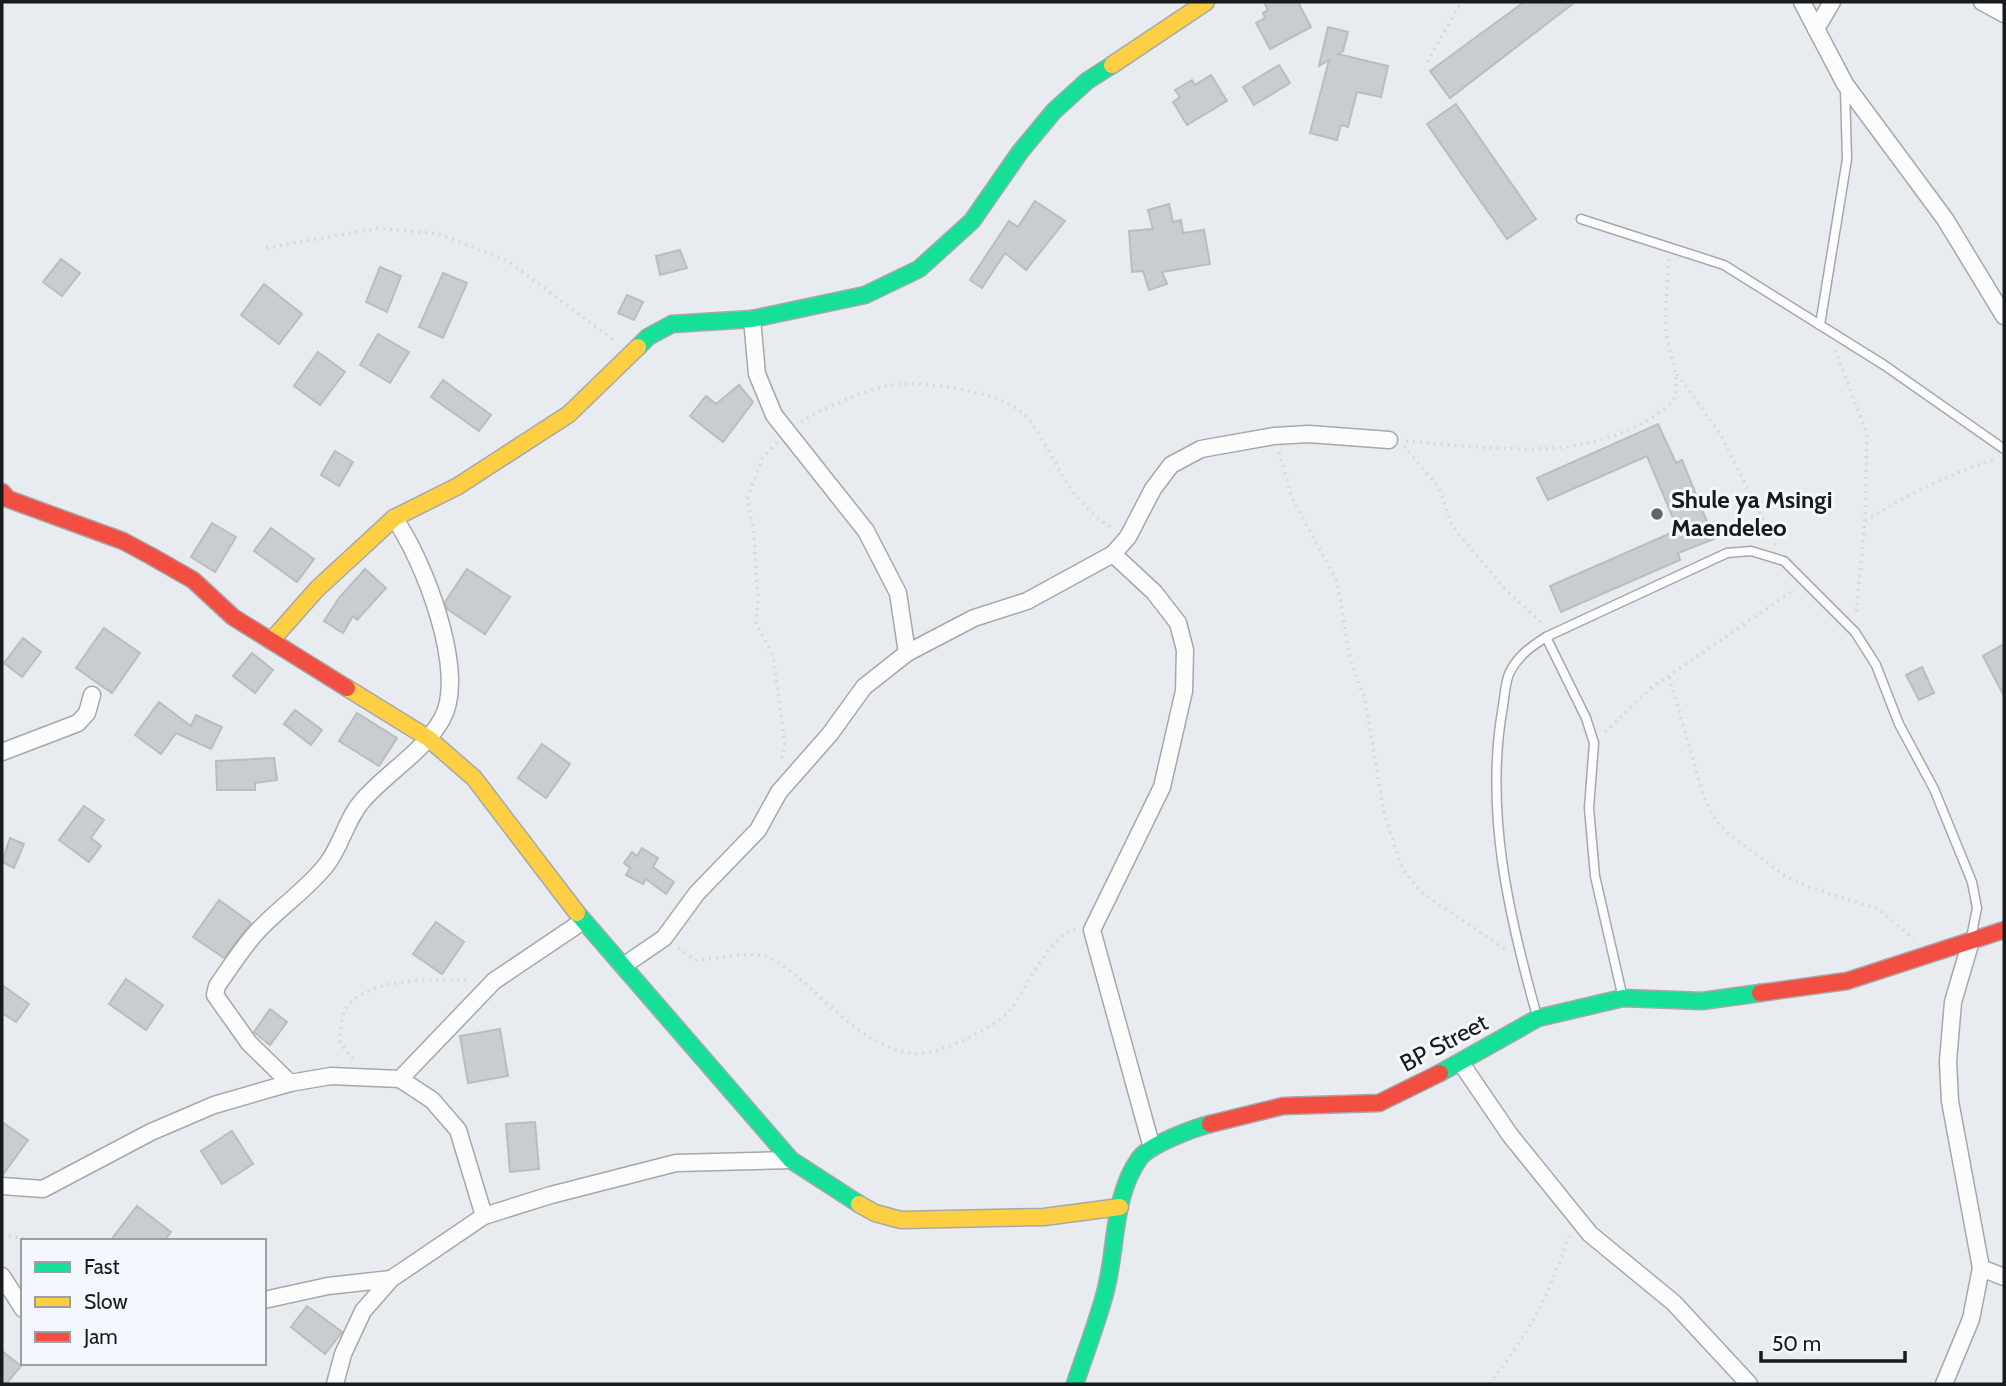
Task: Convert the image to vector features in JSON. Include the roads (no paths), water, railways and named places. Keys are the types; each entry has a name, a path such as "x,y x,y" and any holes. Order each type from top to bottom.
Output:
{"street":[{"path":"271,641 317,589 394,519 458,486 569,414 649,337 672,324 752,319 865,295 919,269 972,221 1020,152 1054,111 1087,81 1206,2"},
{"path":"1802,2 1844,84 1945,219 2004,316"},
{"path":"1816,29 1832,2"},
{"path":"1982,2 2004,13"},
{"path":"752,319 757,374 774,415 818,467 872,544 898,593 907,653"},
{"path":"623,966 664,938 697,893 758,830 779,792 830,734 864,687 907,653 974,618 1027,601 1113,554 1128,537 1153,489 1171,465 1201,449 1274,436 1309,434 1389,440"},
{"path":"4,496 132,545 193,580 233,617 428,738 474,778 583,921 657,1010 791,1160 853,1201 876,1213 901,1220 1044,1217 1120,1207"},
{"path":"290,1083 249,1042 215,995 217,986 254,935 327,863 362,800 428,738 443,718 449,695 450,667 429,592 408,537 394,519"},
{"path":"1113,554 1154,592 1178,623 1185,650 1184,691 1162,787 1092,930 1152,1147"},
{"path":"2,752 78,723 87,713 92,695"},
{"path":"400,1079 494,981 583,921"},
{"name":"BP Street","path":"1075,1384 1106,1292 1120,1207 1140,1156 1152,1147 1202,1126 1283,1106 1379,1103 1461,1063 1538,1018 1623,998 1702,1001 1847,981 2004,930"},
{"path":"1944,1384 1971,1319 1981,1268 1950,1101 1948,1061 1953,1002 1971,941"},
{"path":"1461,1063 1510,1135 1590,1234 1674,1303 1749,1384"},
{"path":"2,1186 43,1189 176,1121 214,1105 290,1083 331,1076 400,1079 432,1100 458,1130 484,1216"},
{"path":"335,1384 343,1354 363,1311 391,1279 484,1216 551,1195 676,1163 791,1160"},
{"path":"1981,1268 2004,1277"},
{"path":"2,1276 21,1306"},
{"path":"266,1300 328,1286 391,1279"}],"lane":[{"path":"1820,325 1847,159 1844,84"},
{"path":"1581,219 1724,265 1820,325 2004,449"},
{"path":"1538,1018 1511,921 1500,832 1498,737 1510,671 1527,650 1549,636 1727,553 1751,551 1784,561 1855,632 1876,665 1899,724 1934,789 1972,882 1977,908 1971,941"},
{"path":"1549,636 1586,718 1594,743 1589,808 1595,876 1615,976 1623,998"}],"place":[{"name":"Shule ya Msingi Maendeleo","path":"1657,514"}]}
